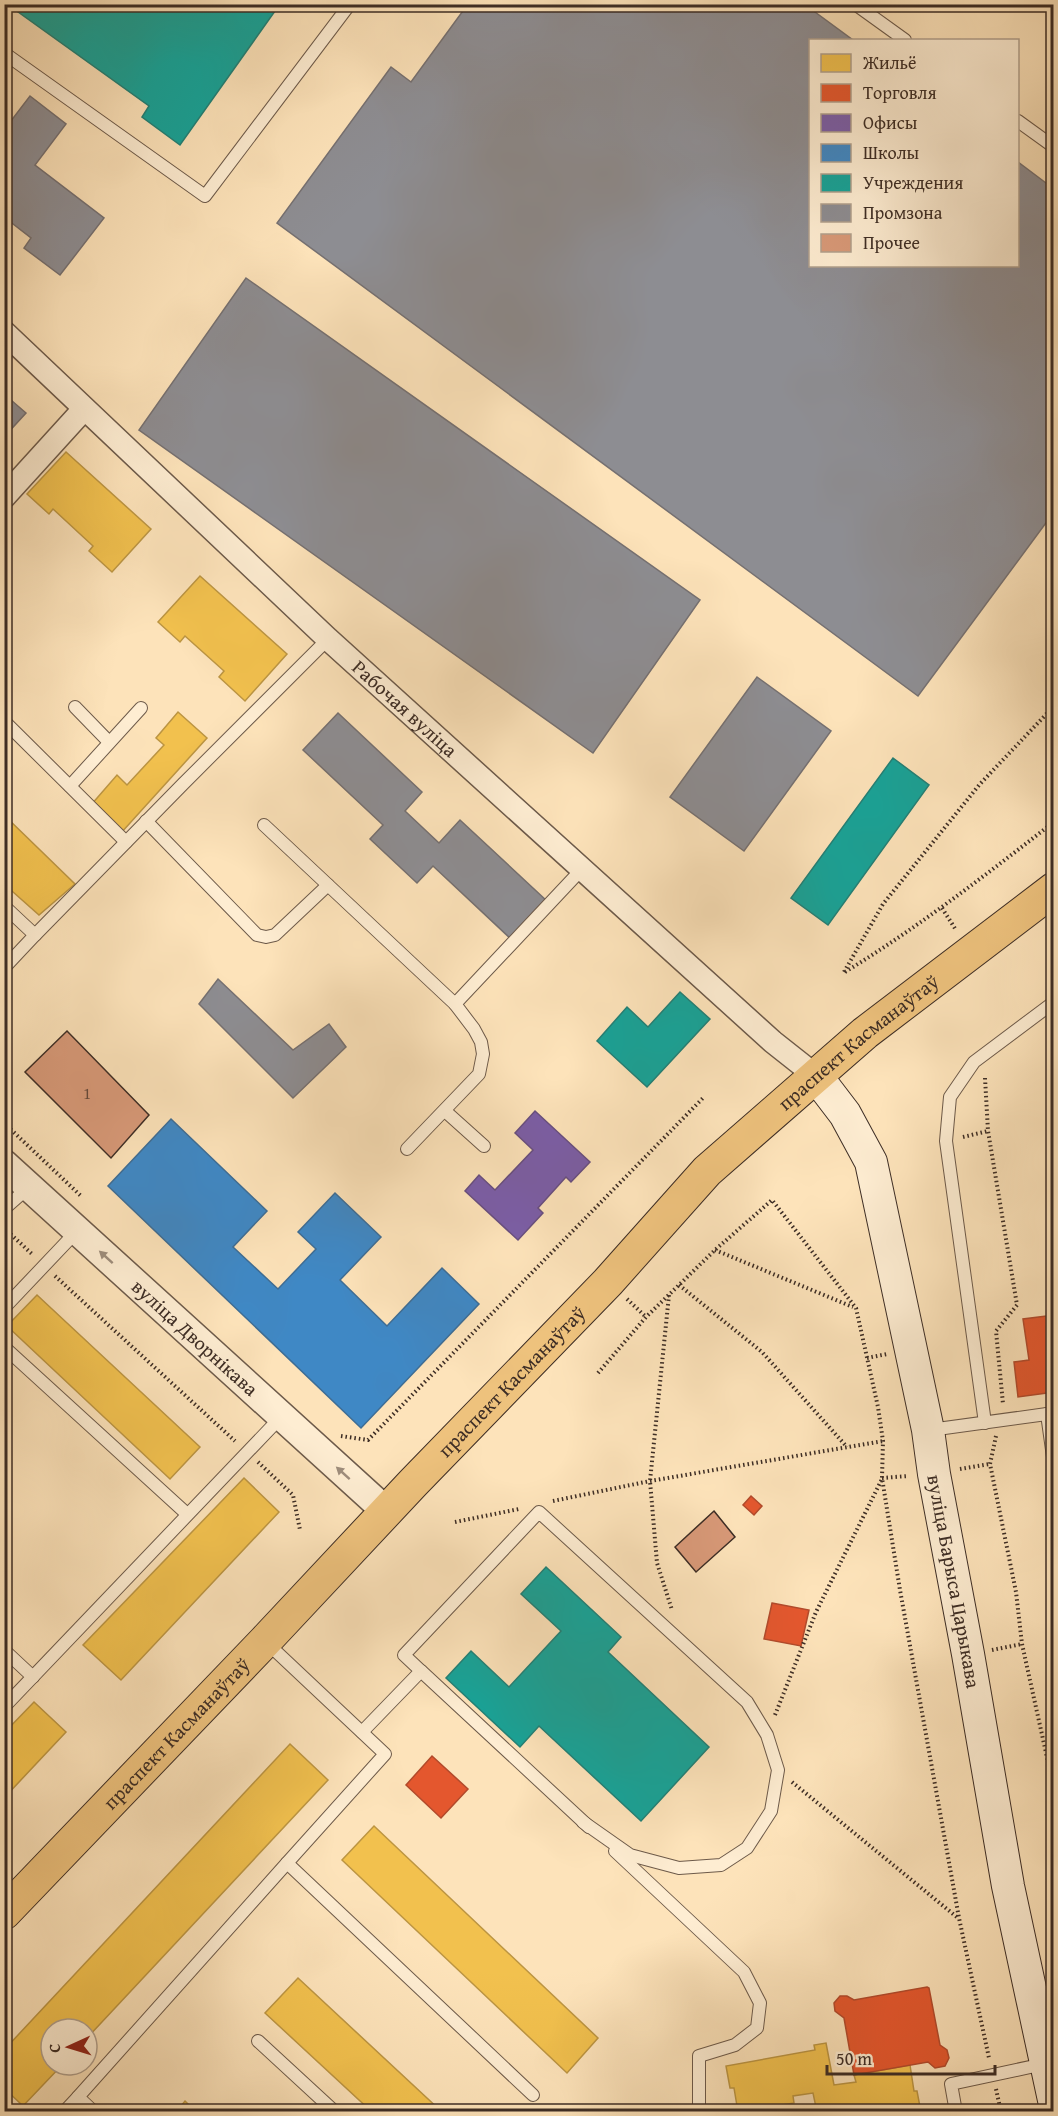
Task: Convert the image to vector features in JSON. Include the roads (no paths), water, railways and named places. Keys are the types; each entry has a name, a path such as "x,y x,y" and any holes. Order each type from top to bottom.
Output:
{"main road":[{"name":"праспект Касманаўтаў","path":"4,1913 608,1282 707,1171 865,1033 1053,889"},
{"name":"вуліца Барыса Царыкава","path":"816,1076 845,1114 871,1162 928,1430 1008,1886 1053,2100"}],"street":[{"name":"Рабочая вуліца","path":"4,332 328,639 773,1042 816,1076"},
{"path":"4,497 84,409"},
{"name":"вуліца Дворнікава","path":"4,1164 387,1512"}],"lane":[{"path":"4,53 205,196 350,4"},
{"path":"855,4 904,39"},
{"path":"1019,122 1053,147"},
{"path":"4,968 146,821 328,639"},
{"path":"75,707 109,742"},
{"path":"69,786 141,708"},
{"path":"4,722 126,842"},
{"path":"146,821 257,935 266,937 275,935 328,885"},
{"path":"264,825 455,1004 481,1042 483,1054 479,1074 407,1149"},
{"path":"455,1004 582,868"},
{"path":"4,906 35,935"},
{"path":"985,1423 946,1141 950,1097 974,1062 1053,1002"},
{"path":"445,1111 484,1146"},
{"path":"4,1209 29,1187"},
{"path":"4,1308 77,1231"},
{"path":"4,1347 187,1514"},
{"path":"928,1430 1050,1414 1053,1464"},
{"path":"4,1707 281,1417"},
{"path":"583,1822 630,1855 679,1868 721,1864 747,1848 771,1811 778,1770 767,1735 747,1702 539,1512 404,1654 420,1671 744,1972 760,2003 758,2028 735,2044 699,2056 699,2112"},
{"path":"64,2112 385,1754 265,1641"},
{"path":"4,1650 33,1677"},
{"path":"362,1732 420,1671"},
{"path":"287,1863 533,2095"},
{"path":"258,2041 335,2112"},
{"path":"956,2112 951,2084 1046,2064"},
{"path":"78,2097 94,2112"}]}
